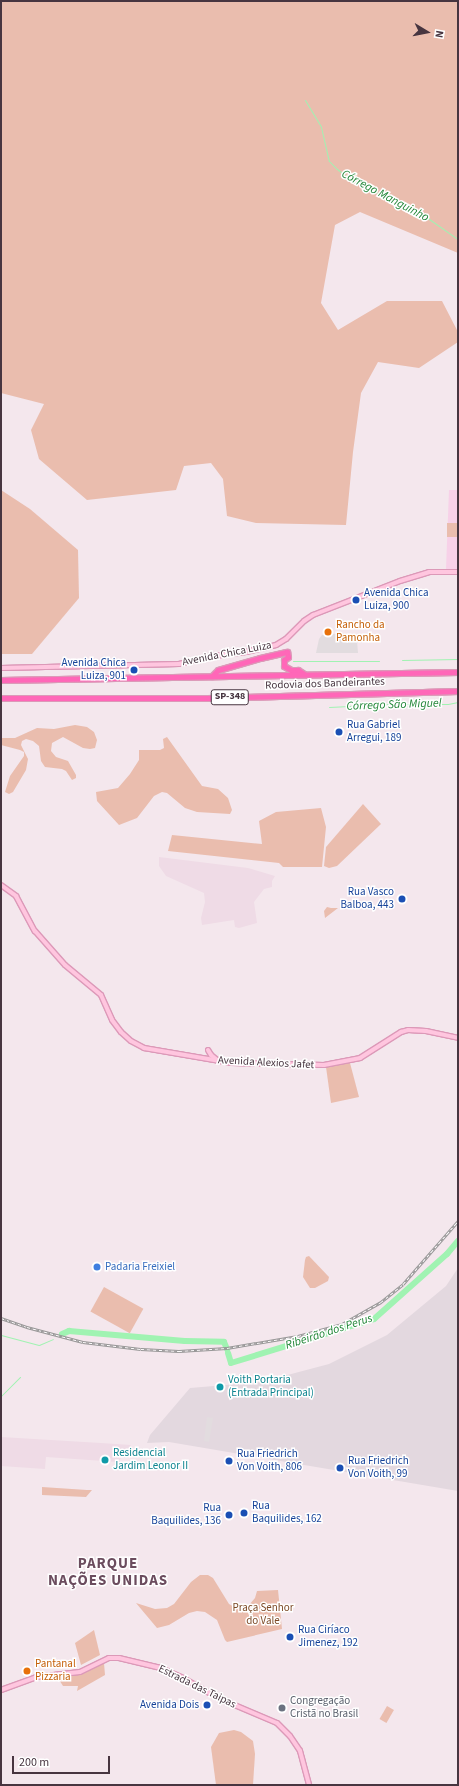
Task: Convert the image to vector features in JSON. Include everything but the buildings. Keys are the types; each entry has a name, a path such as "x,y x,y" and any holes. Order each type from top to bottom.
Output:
{"highway":[{"path":"212,676 218,670 287,652 288,657 284,660 284,666 291,670 298,670 305,674"},
{"name":"Rodovia dos Bandeirantes","path":"1,680 458,672"},
{"name":"Rodovia dos Bandeirantes","path":"1,698 208,698 458,690"}],"main road":[{"name":"Avenida Chica Luiza","path":"1,668 180,664 219,655 246,652 276,645 286,639 304,622 313,616 400,581 429,572 458,572"},
{"name":"Avenida Alexios Jafet","path":"1,885 16,896 35,930 65,965 101,995 112,1020 126,1037 138,1045 155,1051 221,1062 324,1065 360,1058 401,1032 408,1030 426,1031 458,1038"},
{"path":"208,1050 211,1055 221,1062"},
{"name":"Estrada das Taipas","path":"1,1690 36,1678 80,1672 109,1658 119,1658 161,1668 183,1678 218,1698 277,1723 290,1736 300,1751 309,1785"}],"shaded area":[{"path":"449,490 458,490 458,570 446,569"},
{"path":"342,634 357,641 358,653 316,653 319,639 322,635"},
{"path":"159,857 248,868 275,876 272,881 272,887 264,889 254,902 257,923 239,928 235,927 234,920 202,925 201,918 205,902 204,893 166,876 159,866"},
{"path":"458,1268 458,1491 169,1442 147,1443 150,1435 190,1388 261,1382 329,1364 387,1335 446,1286"},
{"path":"207,1417 213,1418 209,1442 204,1441"},
{"path":"1,1437 131,1445 118,1462 46,1457 45,1469 1,1466"}],"green space":[{"path":"1,1 458,1 458,253 360,212 335,225 321,303 338,330 387,301 442,301 458,332 458,342 419,368 378,362 361,393 353,452 346,525 256,523 227,516 223,479 211,463 184,466 176,490 87,500 39,459 31,430 44,404 1,393"},
{"path":"1,490 30,509 78,550 79,598 32,654 1,654"},
{"path":"447,523 458,523 458,537 447,537"},
{"path":"75,725 87,727 94,732 97,740 95,748 83,748 63,737 52,743 51,751 56,757 68,761 76,775 76,778 72,780 66,771 62,769 45,767 41,761 39,746 33,741 26,739 22,741 21,745 28,759 26,770 13,792 9,794 5,792 10,776 24,756 24,752 1,745 1,738 15,738 37,728 54,729"},
{"path":"167,737 202,786 218,789 228,798 232,810 230,814 197,812 185,808 167,793 162,792 154,796 137,818 119,825 97,801 96,792 118,788 139,760 139,750 160,750 164,748 163,739"},
{"path":"363,804 381,824 337,866 329,868 324,866 326,847"},
{"path":"321,808 326,827 322,867 283,867 279,863 168,851 172,835 262,844 259,821 276,812"},
{"path":"327,907 338,908 325,918 324,911"},
{"path":"350,1063 359,1097 331,1103 326,1067"},
{"path":"309,1256 329,1277 328,1281 315,1288 310,1288 303,1277 305,1260 306,1257"},
{"path":"104,1287 143,1309 130,1333 90,1311"},
{"path":"42,1487 92,1490 86,1497 42,1495"},
{"name":"Praça Senhor do Vale","path":"200,1575 208,1575 213,1578 229,1604 236,1608 249,1605 255,1598 257,1591 278,1590 282,1629 227,1642 217,1620 205,1612 197,1611 189,1613 169,1625 157,1628 136,1603 155,1609 167,1608 174,1604 191,1582"},
{"path":"94,1630 100,1655 81,1665 75,1643"},
{"path":"104,1663 105,1675 77,1691 78,1686 63,1686 58,1678 82,1674"},
{"path":"387,1706 394,1710 386,1723 380,1719"},
{"path":"234,1730 241,1732 253,1741 255,1754 253,1785 216,1785 211,1747 219,1733"}],"waterway":[{"name":"Córrego Manguinho","path":"305,100 321,127 329,161 337,169 350,179 429,219 458,239"},
{"path":"402,660 458,659"},
{"path":"293,661 379,661"},
{"name":"Córrego São Miguel","path":"329,707 391,704 448,704 458,702"},
{"name":"Ribeirão dos Perus","path":"228,1353 231,1363 374,1319 447,1254 458,1241"},
{"name":"Ribeirão dos Perus","path":"62,1334 69,1331 185,1341 224,1342 227,1349"},
{"name":"Ribeirão dos Perus","path":"1,1335 39,1345 53,1339"},
{"path":"1,1396 20,1377"}],"railway":[{"path":"1,1318 27,1327 83,1342 141,1349 179,1351 227,1348 298,1336 342,1324 381,1302 403,1284 458,1221"}],"place":[{"name":"Avenida Chica Luiza, 900","path":"356,600"},
{"name":"Rancho da Pamonha","path":"328,632"},
{"name":"Avenida Chica Luiza, 901","path":"134,670"},
{"name":"Rua Gabriel Arregui, 189","path":"339,732"},
{"name":"Rua Vasco Balboa, 443","path":"402,899"},
{"name":"Padaria Freixiel","path":"97,1267"},
{"name":"Voith Portaria (Entrada Principal)","path":"220,1387"},
{"name":"Residencial Jardim Leonor II","path":"105,1460"},
{"name":"Rua Friedrich Von Voith, 806","path":"229,1461"},
{"name":"Rua Friedrich Von Voith, 99","path":"340,1468"},
{"name":"Rua Baquilides, 162","path":"244,1513"},
{"name":"Rua Baquilides, 136","path":"229,1515"},
{"name":"Rua Ciríaco Jimenez, 192","path":"290,1637"},
{"name":"Pantanal Pizzaria","path":"27,1671"},
{"name":"Avenida Dois","path":"207,1705"},
{"name":"Congregação Cristã no Brasil","path":"282,1708"}],"district":[{"name":"PARQUE NAÇÕES UNIDAS","path":"108,1572"}]}
